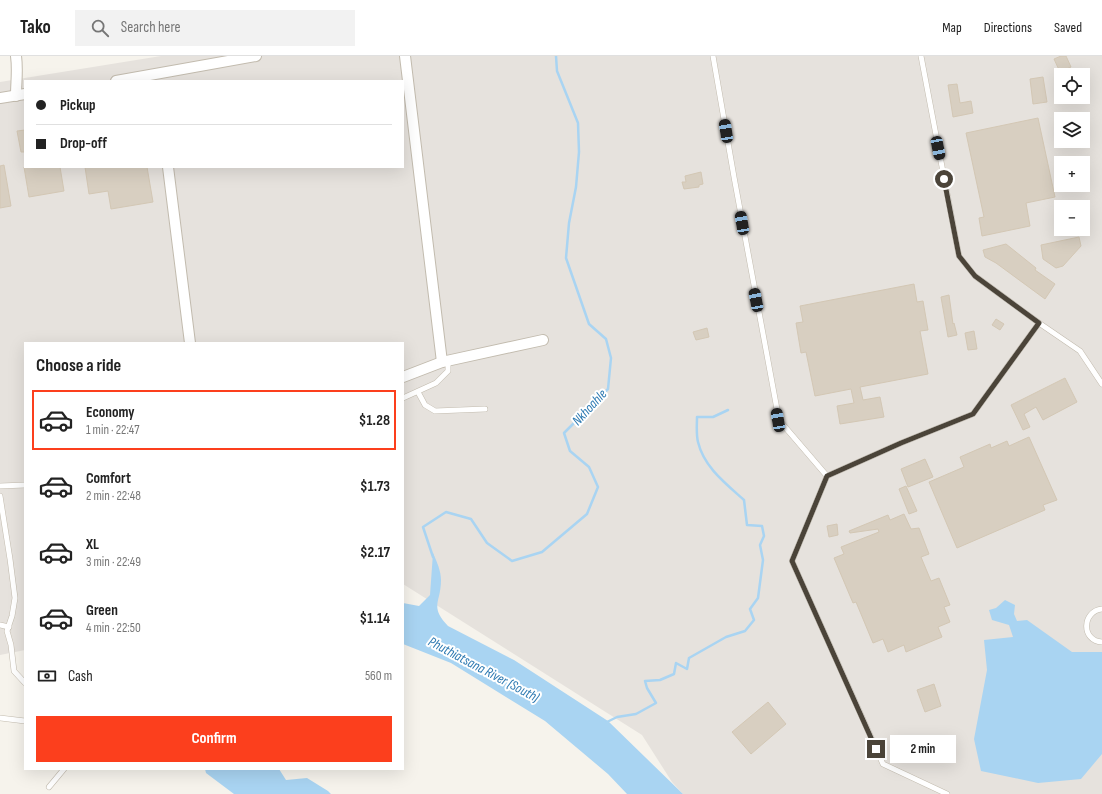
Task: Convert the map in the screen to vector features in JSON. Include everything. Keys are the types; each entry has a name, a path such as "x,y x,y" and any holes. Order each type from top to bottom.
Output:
{"street":[{"path":"0,98 21,95 15,77 18,70 16,56"},
{"path":"129,80 155,78 256,56"},
{"path":"405,56 445,361"},
{"path":"168,168 190,342"},
{"path":"404,377 445,361 543,340"}],"lane":[{"path":"713,56 778,420 827,476"},
{"path":"921,56 959,256 975,276 1080,351 1102,384"},
{"path":"946,794 883,764 792,561 827,476 901,443 973,414 1039,323"},
{"path":"404,398 436,383 448,371 445,361"},
{"path":"418,392 425,405 435,410 485,409"},
{"path":"0,486 24,485"},
{"path":"0,496 15,598 12,616 7,631 11,645 14,671 24,683"},
{"path":"1102,609 1094,611 1090,615 1086,626 1087,631 1094,640 1102,642"},
{"path":"0,625 9,627"},
{"path":"0,718 24,721"},
{"path":"49,787 63,770"}],"shaded area":[{"path":"161,56 1102,56 1102,794 683,794 672,782 642,735 404,585 404,342 24,342 24,650 0,655 0,82"}],"water":[{"name":"Phuthiatsana River (South)","path":"433,553 441,577 441,588 437,609 442,619 448,626 514,660 608,721 683,794 627,794 608,774 545,721 451,663 404,644 404,603 419,606 430,595"},
{"path":"1005,600 1015,605 1014,614 1017,621 1027,620 1072,652 1102,652 1102,754 1081,779 1038,783 981,771 974,739 987,670 984,640 1013,637 1009,625 992,620 989,610 996,608"},
{"path":"205,770 280,770 286,780 307,778 331,794 234,794 206,773"}],"building":[{"path":"1061,56 1066,56 1071,67 1058,68 1054,59"},
{"path":"1043,77 1047,102 1033,104 1030,79"},
{"path":"957,84 960,103 971,101 973,113 953,117 948,85"},
{"path":"1038,118 1055,197 1026,203 1030,226 982,236 979,218 984,217 966,133"},
{"path":"24,130 24,152 21,152 17,131"},
{"path":"4,165 11,206 0,208 0,166"},
{"path":"24,168 60,168 64,191 29,197"},
{"path":"85,168 147,168 153,202 111,209 108,191 89,194"},
{"path":"701,172 703,184 699,185 699,187 684,189 682,182 686,182 685,176"},
{"path":"1079,237 1081,246 1063,266 1056,268 1043,259 1041,245"},
{"path":"1006,244 1036,268 1035,270 1055,284 1045,299 996,263 985,257 983,250"},
{"path":"914,284 917,302 923,301 928,330 920,331 928,374 860,387 863,400 880,397 884,417 840,424 837,406 854,403 851,389 815,396 806,352 801,353 796,323 803,322 800,306"},
{"path":"949,295 953,324 954,323 957,335 948,337 941,297"},
{"path":"996,319 1004,324 1000,330 992,325"},
{"path":"707,328 709,337 696,340 693,332"},
{"path":"974,331 977,349 968,350 965,333"},
{"path":"1065,378 1077,402 1043,420 1036,407 1024,414 1030,427 1023,430 1011,405"},
{"path":"1029,437 1057,500 1043,505 1045,510 957,548 929,482 964,467 960,457 990,444 991,448 1007,441 1009,446"},
{"path":"925,459 933,477 908,487 901,469"},
{"path":"906,486 917,511 909,514 899,489"},
{"path":"904,514 911,529 919,528 929,554 921,557 931,581 939,578 950,605 944,607 950,622 938,627 942,637 906,652 904,645 888,652 883,639 873,643 856,602 853,603 834,558 844,554 841,547 879,532 878,529 850,533 849,531 888,515 890,520"},
{"path":"837,524 838,535 829,537 827,526"},
{"path":"934,684 941,706 925,712 917,690"},
{"path":"768,702 786,724 751,754 732,732"}],"waterway":[{"name":"Nkhoahle","path":"433,557 423,527 446,512 471,519 487,543 512,561 542,552 587,514 598,487 589,467 570,451 564,433 608,389 611,358 606,339 589,324 566,258 569,223 576,187 579,152 578,123 557,71 556,56"},
{"path":"607,722 617,717 636,714 656,703 647,688 645,681 660,680 674,674 676,663 687,669 689,658 726,637 745,631 754,620 750,609 758,598 763,560 760,545 764,536 762,526 747,525 744,500 710,467 701,451 697,439 697,417 713,417 728,410"}],"route":[{"path":"876,749 792,561 827,476 901,443 973,414 1039,323 975,276 959,256 944,179"}]}
